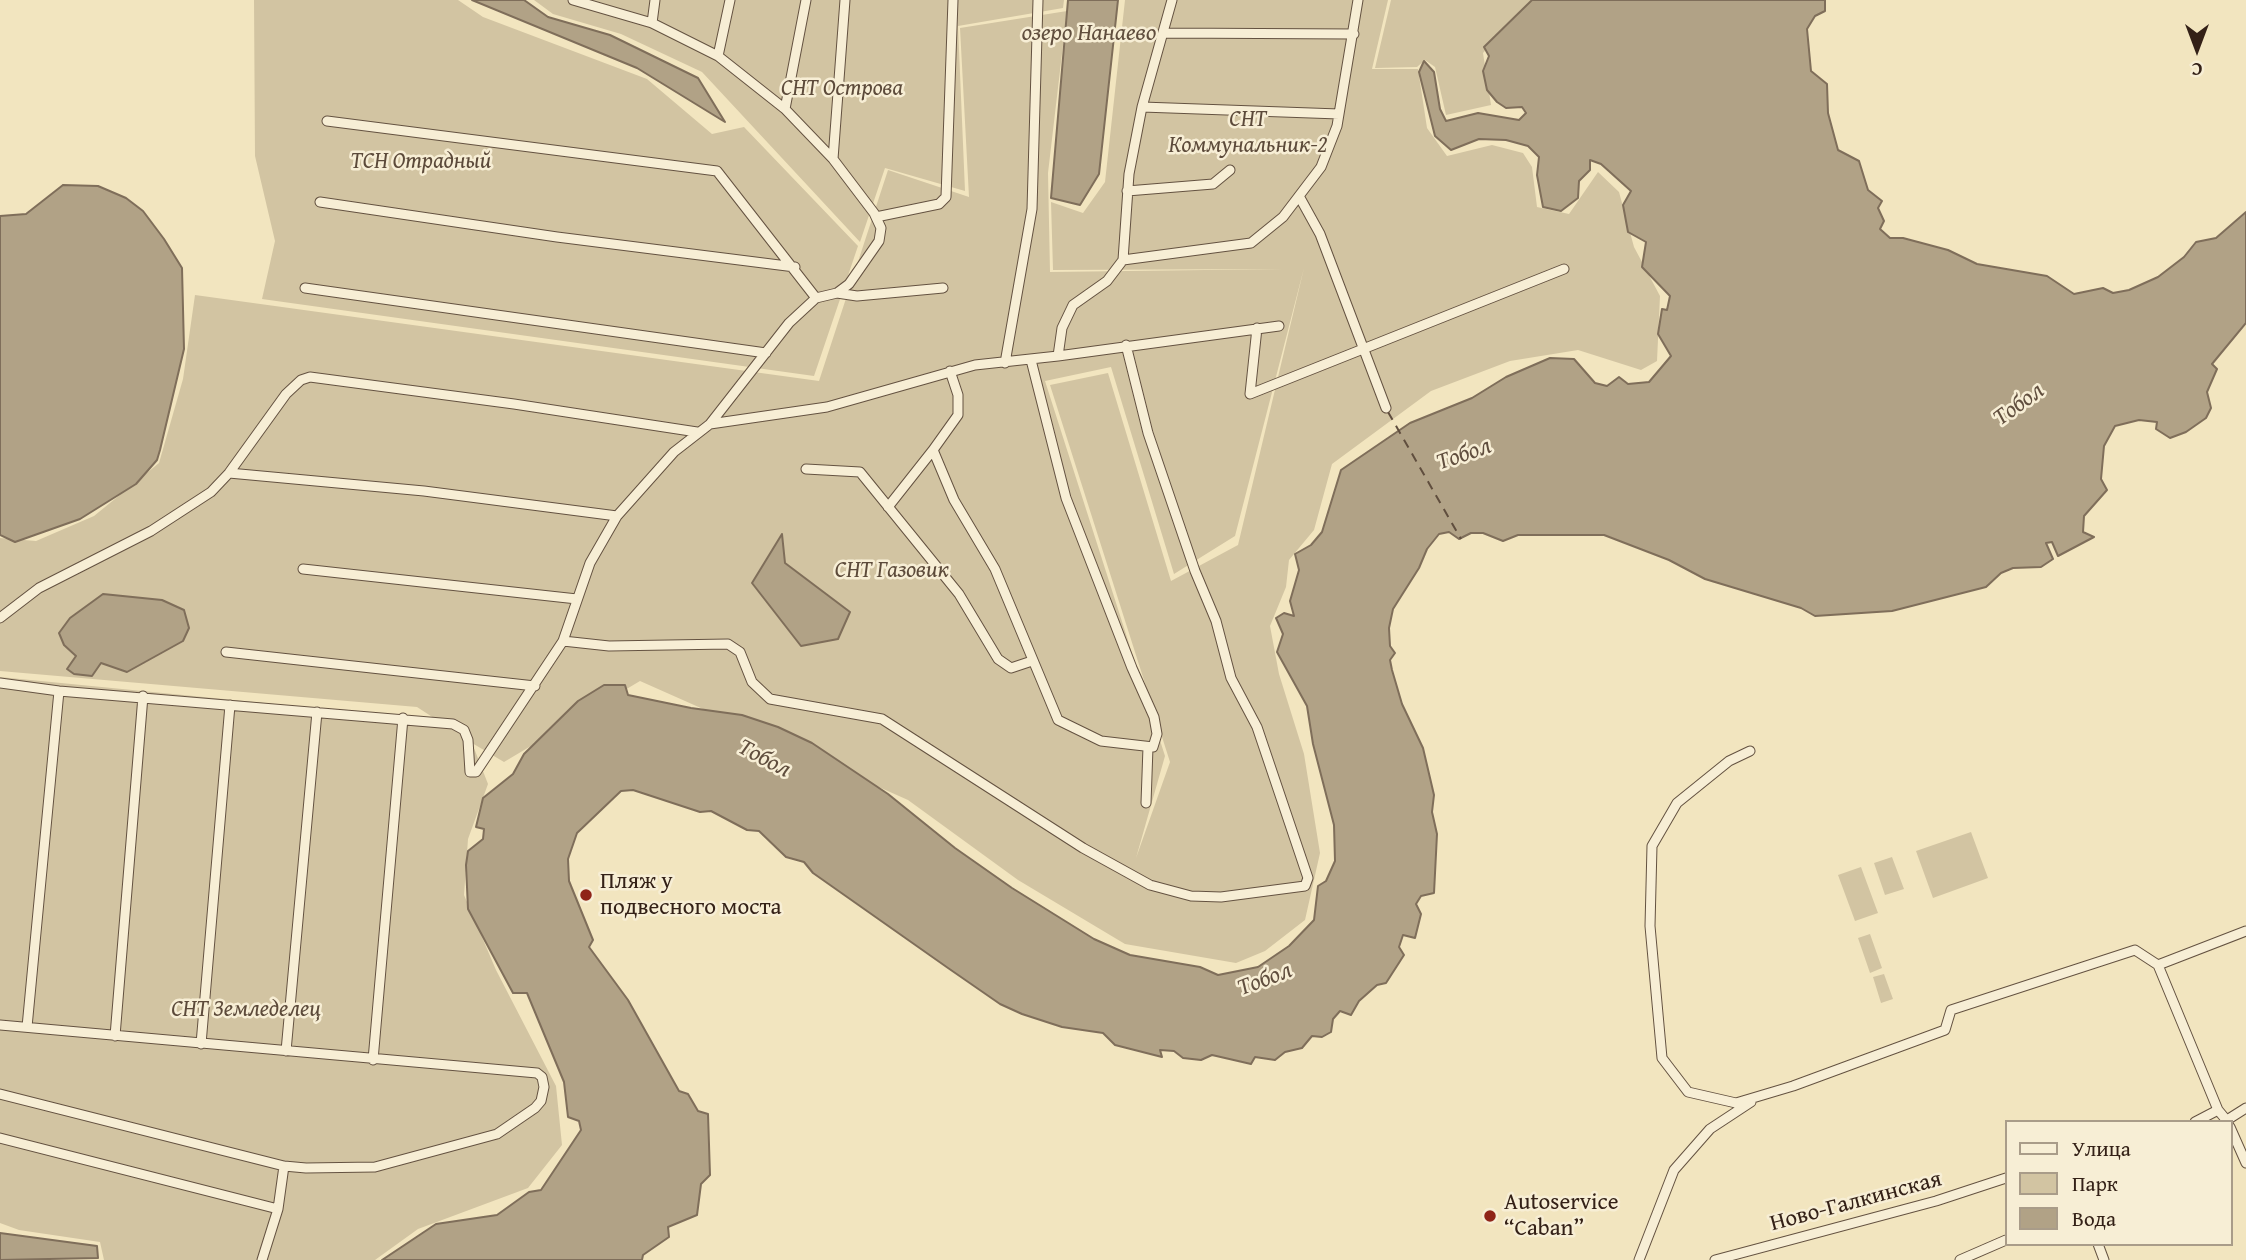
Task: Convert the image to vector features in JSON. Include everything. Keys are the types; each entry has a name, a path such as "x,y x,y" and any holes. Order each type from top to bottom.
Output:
{"street":[{"path":"573,0 652,23 718,56 785,109 833,159 876,217 881,228 879,241 861,271 837,293"},
{"path":"652,23 655,0"},
{"path":"718,56 730,0"},
{"path":"785,109 807,0"},
{"path":"833,159 845,0"},
{"path":"876,217 939,204 946,197 953,0"},
{"path":"1005,363 1032,209 1038,0"},
{"path":"1058,356 1062,328 1073,305 1107,281 1123,260 1127,191 1142,107 1172,0"},
{"path":"1123,260 1251,243 1283,217 1321,167 1339,114 1358,0"},
{"path":"1164,33 1354,34"},
{"path":"1142,107 1339,114"},
{"path":"327,121 717,171 795,267 816,298"},
{"path":"1127,191 1213,184 1230,170"},
{"path":"1299,196 1320,234 1366,348 1386,408"},
{"path":"320,202 557,237 795,267"},
{"path":"1256,328 1250,394 1564,269"},
{"path":"0,682 59,691 453,724 464,730 468,740 470,772 476,772 563,641 590,563 617,516 641,486 697,432 710,424 789,323 816,298 837,293 856,296 943,288"},
{"path":"305,289 766,353"},
{"path":"710,424 827,407 950,372 1126,345 1279,326"},
{"path":"563,641 609,646 735,647 745,661 752,682 770,699 882,719 1083,848 1150,885 1201,897 1305,886 1308,878 1257,727 1231,678 1216,621 1195,571 1147,433 1126,345"},
{"path":"933,450 954,500 995,569 1031,661 1058,720 1101,741 1148,747 1156,745 1157,726 1066,498 1031,360"},
{"path":"888,507 958,415 958,395 950,372"},
{"path":"0,618 39,588 151,531 211,492 229,473 295,383 310,377 697,432"},
{"path":"806,469 856,470 959,594 998,659 1011,668 1031,661"},
{"path":"229,473 424,491 617,516"},
{"path":"303,569 577,599"},
{"path":"226,652 535,685"},
{"path":"27,1027 59,691"},
{"path":"115,1036 143,696"},
{"path":"201,1044 230,705"},
{"path":"286,1051 317,712"},
{"path":"373,1060 404,718"},
{"path":"1146,803 1148,747"},
{"path":"1750,751 1729,761 1677,803 1652,846 1650,926 1662,1058 1688,1093 1737,1103 1758,1097 1945,1030 1951,1010 2134,950 2158,965 2218,1110 2226,1120"},
{"path":"2158,965 2246,931"},
{"path":"0,1025 537,1073 542,1077 543,1094 536,1108 513,1126 497,1134 435,1153 375,1167 284,1166 0,1094"},
{"path":"1639,1260 1674,1170 1710,1129 1758,1097"},
{"path":"2232,1120 2246,1108"},
{"path":"2200,1120 2218,1110"},
{"path":"2232,1132 2246,1163"},
{"path":"0,1138 278,1209"},
{"path":"262,1260 278,1209 284,1166"},
{"name":"Ново-Галкинская","path":"1715,1260 1936,1201 2004,1179"},
{"path":"1960,1260 2004,1241"}],"green space":[{"name":"ТСН Отрадный","path":"254,0 458,0 483,17 647,79 712,134 744,127 858,246 814,376 262,299 275,241 255,156"},
{"name":"СНТ Острова","path":"534,0 1064,0 1063,8 958,26 965,191 885,168 860,242 702,72 621,34 553,14"},
{"path":"1125,0 1388,0 1372,69 1418,69 1427,128 1447,156 1492,145 1523,153 1532,167 1537,207 1569,214 1598,172 1619,192 1634,247 1660,296 1657,361 1641,370 1578,350 1510,361 1431,391 1332,464 1314,530 1289,560 1286,587 1270,626 1279,674 1304,754 1320,853 1305,920 1265,951 1236,963 1125,944 1018,880 908,800 640,681 504,762 472,743 488,784 468,839 464,895 496,970 556,1086 562,1145 528,1188 418,1229 375,1260 104,1260 100,1242 19,1230 0,1223 0,677 437,720 417,707 0,671 0,538 36,541 94,516 159,463 183,379 195,295 819,381 888,170 969,197 960,28 1067,11 1048,173 1050,272 1283,269 1053,270 1051,202 1083,213 1105,182","holes":["1304,268 1238,545 1171,581 1108,373 1050,385 1170,762 1136,858 1165,756 1045,381 1111,367 1174,574 1235,536"]},
{"path":"1391,0 1531,0 1483,53 1491,105 1446,115 1435,67 1425,60 1417,67 1375,68"},
{"path":"1971,832 1988,878 1933,898 1916,851"},
{"path":"1892,857 1904,889 1885,895 1874,863"},
{"path":"1861,867 1878,913 1855,921 1838,875"},
{"path":"1870,934 1882,968 1870,973 1858,938"},
{"path":"1884,974 1893,999 1881,1003 1873,977"}],"water":[{"path":"472,0 524,0 548,17 610,35 698,78 725,122 637,68"},
{"name":"озеро Нанаево","path":"1068,0 1118,0 1099,174 1080,205 1051,198"},
{"name":"Тобол","path":"1532,0 1825,0 1825,11 1815,16 1807,29 1811,71 1827,84 1828,113 1838,150 1859,161 1868,190 1882,201 1878,208 1884,221 1880,229 1890,238 1903,238 1948,250 1977,264 2047,276 2074,294 2103,288 2113,293 2129,290 2158,277 2184,257 2196,242 2216,238 2246,212 2246,323 2212,364 2217,369 2207,392 2211,408 2206,418 2186,432 2170,438 2156,429 2157,422 2139,420 2115,426 2104,446 2101,479 2107,490 2084,516 2083,532 2094,537 2058,556 2052,542 2046,543 2053,559 2041,567 2013,568 2001,573 1986,587 1892,611 1815,616 1801,608 1705,579 1669,560 1604,535 1518,535 1503,541 1483,533 1471,533 1459,539 1449,532 1439,534 1427,549 1419,568 1393,609 1389,628 1390,646 1395,653 1390,660 1392,670 1402,704 1423,748 1434,795 1432,812 1437,834 1434,893 1421,896 1416,904 1421,914 1415,938 1403,935 1399,947 1404,955 1386,983 1377,985 1359,1001 1351,1015 1340,1011 1333,1019 1331,1032 1322,1037 1312,1036 1302,1048 1285,1052 1275,1060 1255,1057 1251,1064 1212,1055 1201,1060 1183,1058 1174,1051 1160,1050 1162,1057 1115,1045 1103,1033 1062,1027 1022,1014 1000,1004 948,968 813,873 804,862 786,857 759,831 747,830 711,811 700,812 633,790 621,791 577,833 568,859 569,881 593,940 589,947 628,1000 679,1091 688,1094 698,1111 708,1114 710,1175 701,1184 697,1215 668,1227 669,1237 643,1255 642,1260 382,1260 436,1224 497,1215 529,1192 541,1190 581,1130 579,1121 568,1117 564,1082 527,993 513,993 468,909 466,865 468,851 483,839 484,829 476,827 483,798 513,774 524,754 578,701 604,685 625,685 628,695 742,715 778,727 812,743 888,794 955,848 1012,888 1094,939 1130,955 1200,967 1218,975 1258,967 1289,946 1314,920 1318,886 1326,881 1335,861 1334,825 1313,744 1307,706 1277,652 1283,634 1276,618 1284,613 1294,616 1290,601 1299,570 1295,554 1311,545 1322,532 1341,470 1410,423 1472,398 1506,377 1550,358 1574,359 1595,383 1607,386 1619,377 1628,384 1649,382 1671,356 1658,334 1662,309 1667,310 1670,296 1642,267 1646,242 1628,232 1623,205 1631,191 1601,164 1590,160 1590,170 1579,181 1578,198 1561,211 1543,207 1537,175 1539,157 1528,146 1506,140 1479,139 1451,150 1435,136 1419,72 1424,61 1434,72 1440,109 1446,121 1478,113 1519,120 1526,113 1522,107 1506,108 1487,90 1483,71 1489,56 1484,47"},
{"path":"63,185 98,186 126,198 143,211 164,239 182,268 184,349 157,460 136,484 80,519 15,542 0,535 0,216 26,214"},
{"path":"782,534 785,563 850,612 838,639 801,646 752,583"},
{"path":"103,594 162,600 184,610 189,628 183,641 127,672 101,663 92,676 74,674 67,669 76,656 64,645 59,633 70,618"},
{"path":"0,1233 97,1246 98,1258 0,1260"}],"ferry route":[{"path":"1388,412 1461,539"}],"place":[{"name":"Пляж у подвесного моста","path":"586,895"},
{"name":"Autoservice “Caban”","path":"1490,1216"}],"park label":[{"name":"СНТ Коммунальник-2","path":"1248,133"},
{"name":"СНТ Газовик","path":"892,571"},
{"name":"СНТ Земледелец","path":"246,1010"}]}
